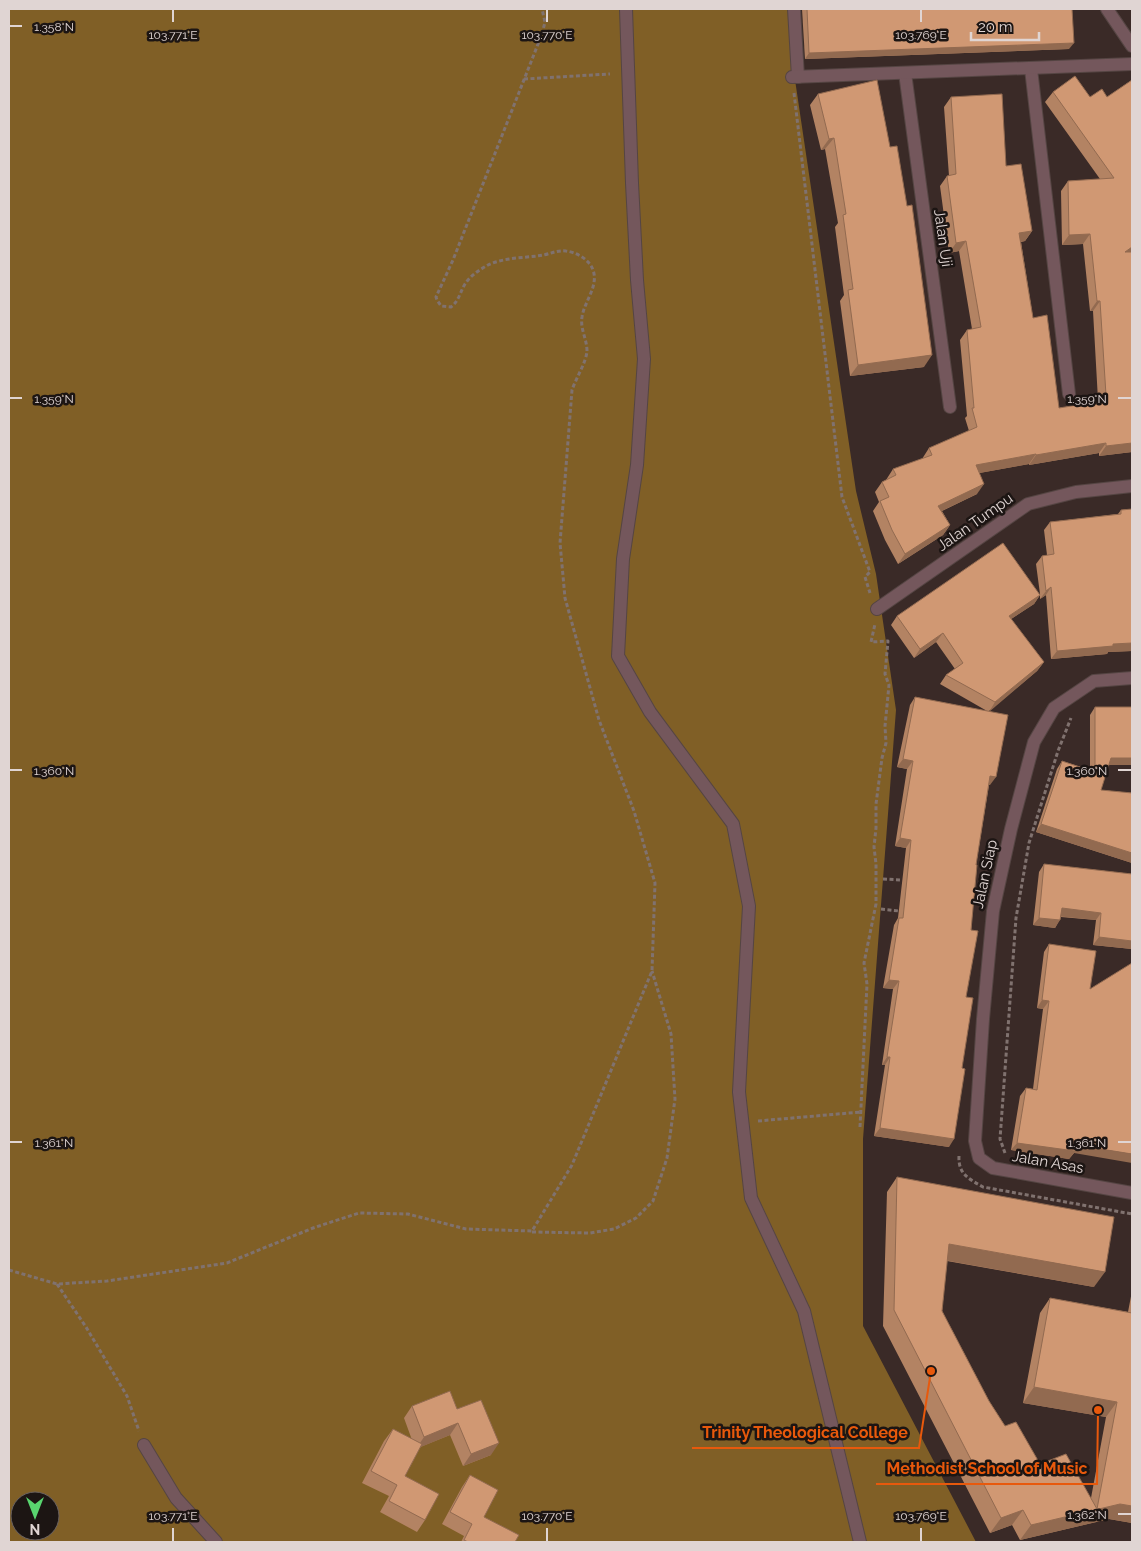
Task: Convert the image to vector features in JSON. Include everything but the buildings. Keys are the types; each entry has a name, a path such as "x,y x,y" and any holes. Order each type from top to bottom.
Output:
{"street":[{"path":"626,9 636,260 644,359 637,465 623,559 618,656 650,712 733,824 749,906 738,1092 751,1198 804,1311 860,1542"},
{"path":"794,9 795,77 1132,64"},
{"path":"1107,9 1132,46"},
{"path":"1030,68 1069,394"},
{"name":"Jalan Uji","path":"905,73 950,407"},
{"name":"Jalan Tumpu","path":"877,609 1028,504 1076,492 1132,486"},
{"name":"Jalan Siap","path":"975,1141 983,1019 993,911 1011,830 1034,742 1054,708 1094,681 1132,678"},
{"name":"Jalan Asas","path":"975,1141 979,1158 993,1168 1132,1193"},
{"path":"144,1445 176,1498 216,1542"}],"path":[{"path":"9,1270 56,1284 108,1281 227,1263 313,1228 359,1213 408,1214 466,1229 590,1233 614,1229 636,1218 653,1201 667,1158 675,1100 671,1034 652,971 656,883 634,811 598,720 565,598 560,543 572,390 584,363 587,351 581,328 582,317 594,285 593,270 582,258 568,251 556,251 505,260 490,264 476,273 464,285 456,302 451,306 441,306 437,300 437,294 453,260 542,34 545,22 542,9"},
{"path":"524,78 628,73"},
{"path":"795,77 842,497 870,572 865,577 870,594"},
{"path":"860,1127 867,984 864,963 876,904 874,847 876,804 882,758 886,743 885,726 889,685 884,674 888,641 871,642 877,609"},
{"path":"1006,1155 1000,1138 1016,918 1029,843 1058,751 1070,720 1076,713"},
{"path":"883,879 902,880"},
{"path":"881,909 899,911"},
{"path":"532,1232 572,1165 652,971"},
{"path":"776,1119 861,1112"},
{"path":"959,1154 959,1162 965,1176 983,1187 1132,1214"},
{"path":"56,1284 86,1327 127,1396 144,1445"}],"shaded area":[{"path":"9,9 789,9 794,73 856,491 876,574 896,710 863,1139 863,1326 976,1542 9,1542"}],"place":[{"name":"Trinity Theological College","path":"931,1371"},
{"name":"Methodist School of Music","path":"1098,1410"}]}
